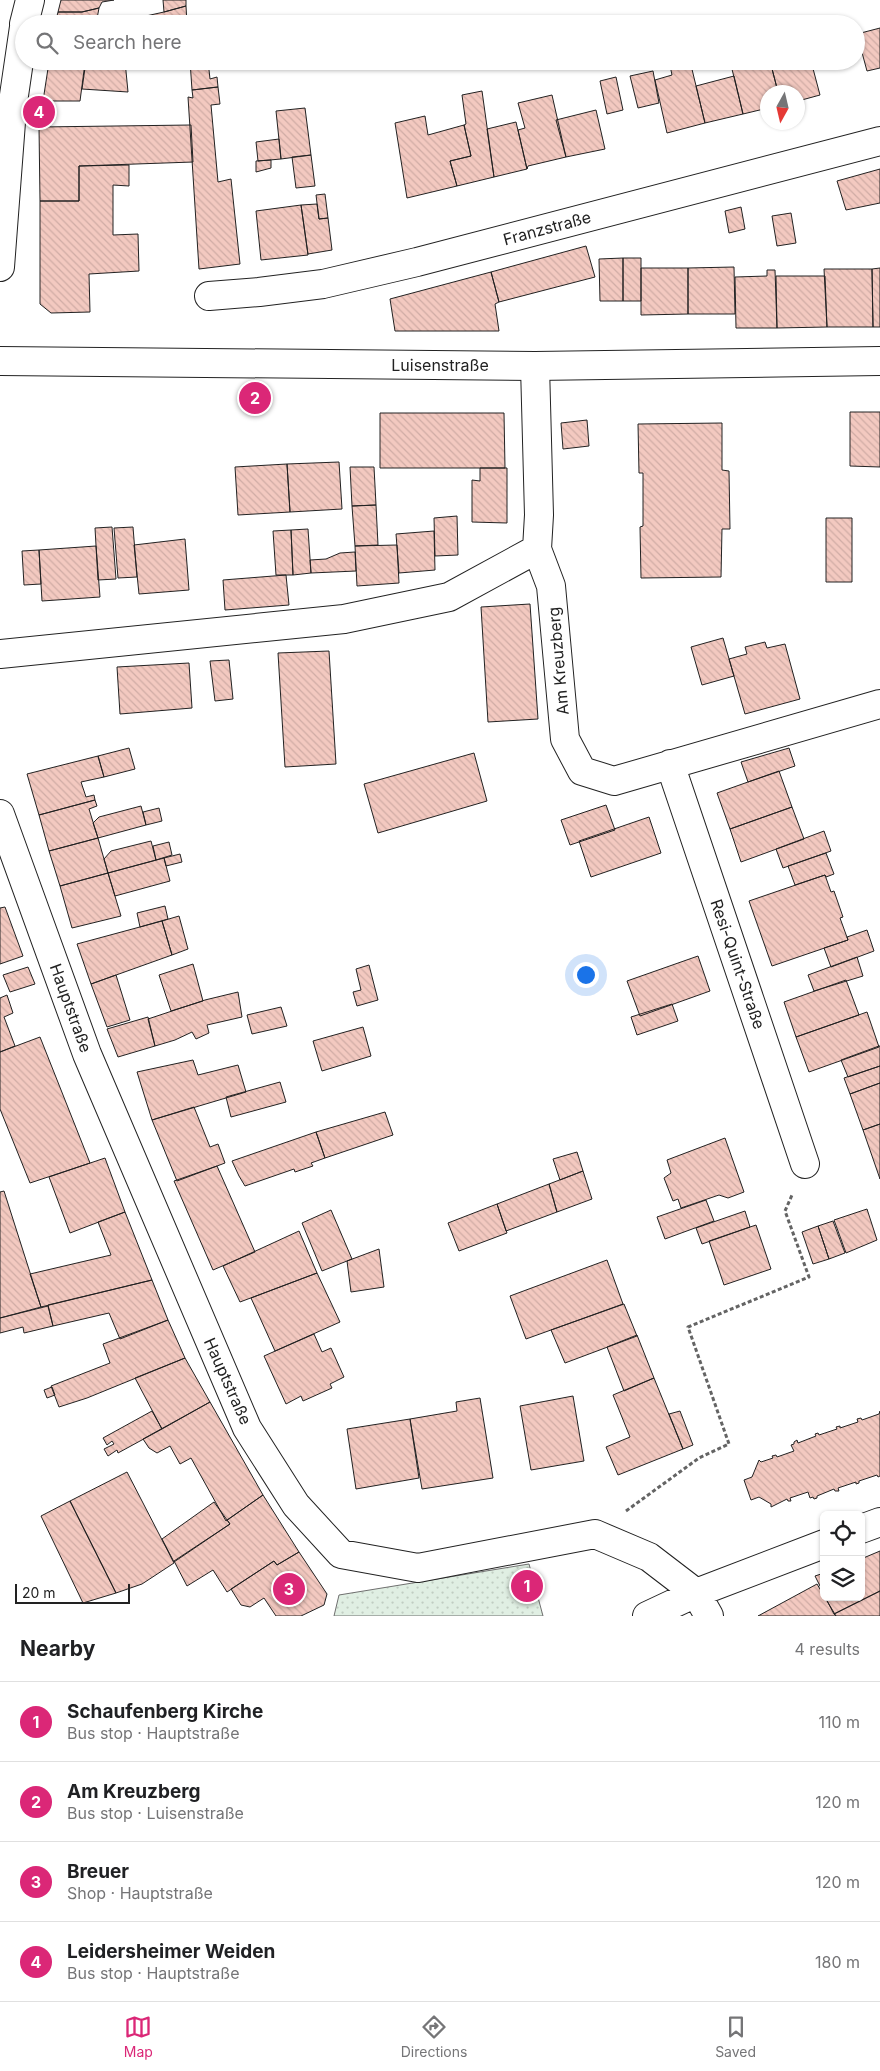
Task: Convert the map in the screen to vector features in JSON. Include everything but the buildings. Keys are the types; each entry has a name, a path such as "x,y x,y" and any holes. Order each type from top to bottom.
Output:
{"street":[{"path":"26,15 30,0"},
{"path":"0,267 12,109 18,70"},
{"name":"Franzstraße","path":"210,296 323,284 417,262 880,141"},
{"name":"Luisenstraße","path":"0,361 535,366 880,361"},
{"name":"Am Kreuzberg","path":"535,366 539,515 537,549 551,586 564,739 582,771 614,781 670,764"},
{"path":"0,654 344,619 449,597 537,549"},
{"path":"670,764 880,704"},
{"name":"Resi-Quint-Straße","path":"670,764 805,1164"},
{"name":"Hauptstraße","path":"0,814 87,1054 247,1428 296,1505 341,1554 418,1568 595,1534"},
{"path":"865,1528 880,1522"},
{"path":"595,1534 649,1557 696,1592 709,1616"},
{"path":"646,1616 696,1592 820,1546"}],"path":[{"path":"595,1534 699,1458 729,1444 688,1327 809,1277 785,1211 805,1164"}],"green space":[{"path":"529,1564 543,1616 334,1616 339,1595"}],"place":[{"name":"Leidersheimer Weiden","path":"39,112"},
{"name":"Am Kreuzberg","path":"255,398"},
{"name":"Schaufenberg Kirche","path":"527,1586"},
{"name":"Breuer","path":"289,1589"}]}
